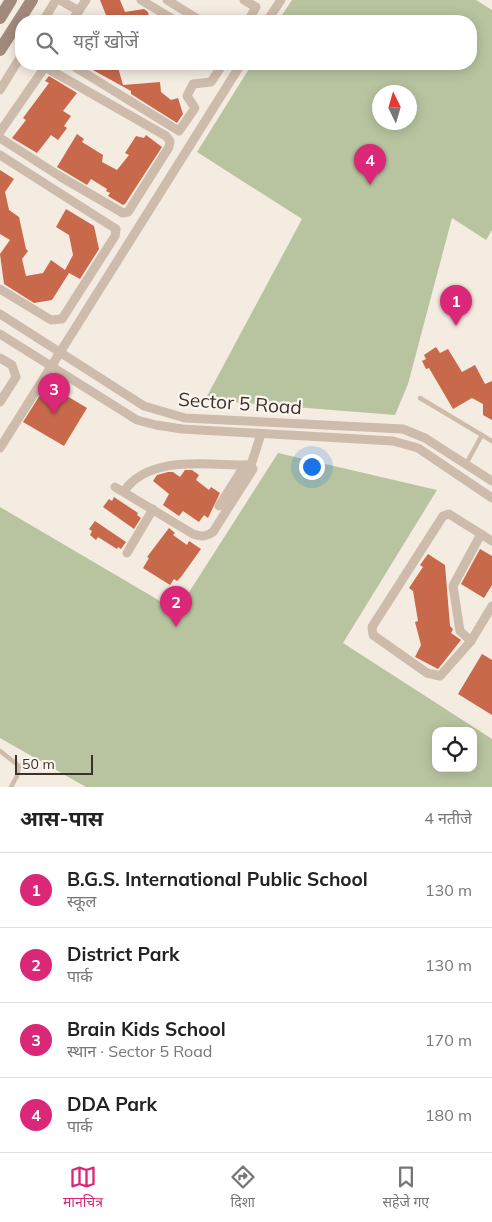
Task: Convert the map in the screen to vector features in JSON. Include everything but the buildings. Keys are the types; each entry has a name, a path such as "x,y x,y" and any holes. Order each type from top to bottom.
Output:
{"street":[{"path":"0,18 11,0"},
{"path":"22,15 32,0"},
{"path":"47,15 56,0"},
{"path":"60,0 79,11"},
{"path":"76,15 86,0"},
{"path":"141,0 166,15"},
{"path":"167,0 191,15"},
{"path":"244,0 258,4 252,15"},
{"path":"272,15 281,0"},
{"path":"0,50 15,27"},
{"path":"0,90 15,66"},
{"path":"0,132 43,70"},
{"path":"0,138 61,177 124,213 128,212 169,147 170,141 50,70"},
{"path":"80,70 179,131 196,108 187,96 193,84 211,82 219,70"},
{"path":"0,448 237,70"},
{"path":"0,155 116,229 115,236 62,319 52,320 0,289"},
{"name":"Sector 5 Road","path":"0,314 144,406 163,413 185,418 403,429 425,438 492,480"},
{"name":"Sector 5 Road","path":"0,334 138,420 182,429 373,439 418,448 492,498"},
{"path":"0,358 12,365 16,377 0,402"},
{"path":"220,506 248,465 261,434"},
{"path":"115,487 201,537 213,532 253,469 248,465 177,464 146,472 124,491"},
{"path":"126,552 153,509"},
{"path":"492,541 449,514 443,516 372,627 373,635 427,673 440,676 471,641 492,606"},
{"path":"471,641 460,631 453,586 481,534"}],"lane":[{"path":"420,398 492,441"},
{"path":"466,464 482,435"},
{"path":"0,751 19,766 18,776 11,787"}],"green space":[{"path":"292,0 476,0 492,10 492,230 486,240 452,218 408,384 395,415 205,400 302,219 197,152 248,70 477,70 477,15 282,15"},
{"path":"278,453 437,490 343,643 473,727 432,727 432,772 477,772 477,729 492,739 492,787 86,787 0,738 0,507 177,611"}],"place":[{"name":"DDA Park","path":"370,185"},
{"name":"B.G.S. International Public School","path":"456,326"},
{"name":"Brain Kids School","path":"54,414"},
{"name":"District Park","path":"176,627"}]}
